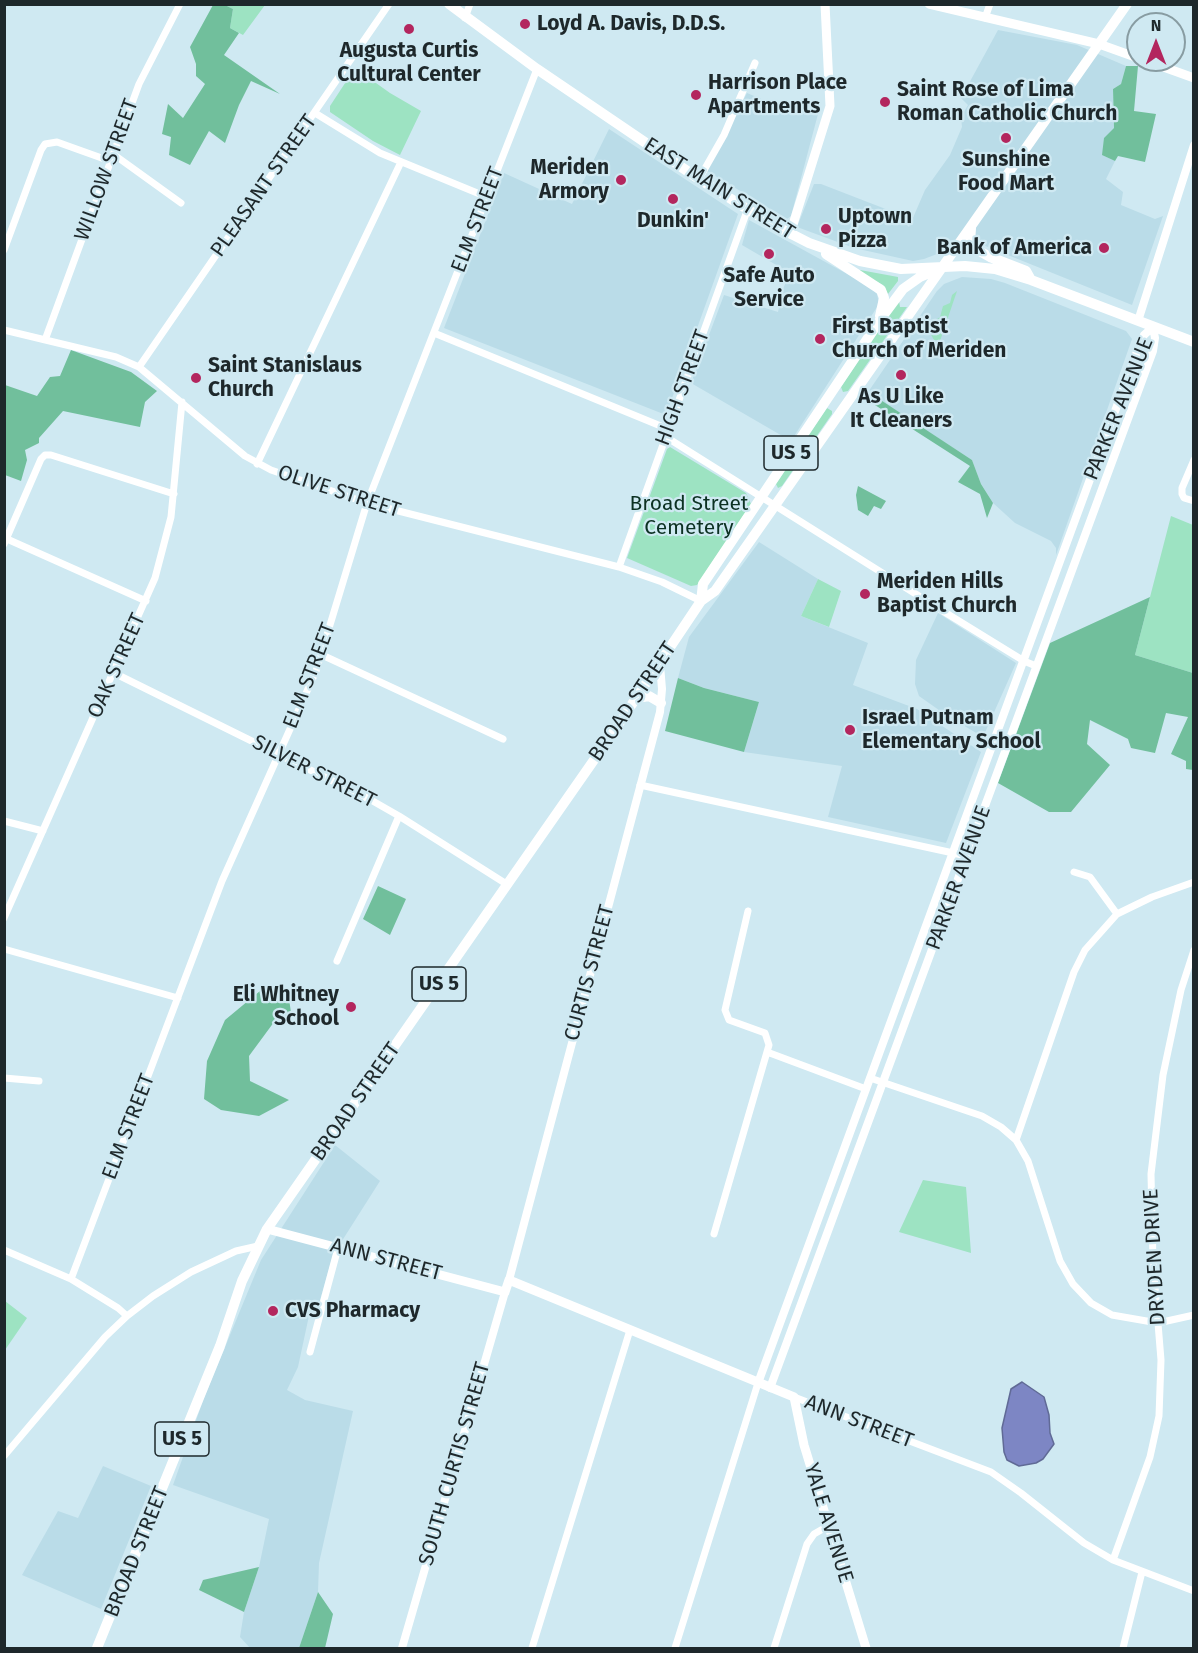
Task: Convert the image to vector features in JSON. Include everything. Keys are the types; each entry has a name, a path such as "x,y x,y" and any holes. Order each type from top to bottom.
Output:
{"main road":[{"name":"EAST MAIN STREET","path":"449,4 537,69 699,179 747,210 809,243 842,256 901,269 988,267 1031,280 1194,342"},
{"path":"790,234 828,114 830,99 825,4"},
{"path":"929,4 1099,44 1126,54"},
{"name":"BROAD STREET","path":"98,1648 220,1347 242,1281 267,1229 508,885 660,665 701,601 715,591 1127,4"},
{"path":"1177,72 1194,78"},
{"path":"972,224 970,243 974,248 1026,271 1031,280"},
{"path":"809,243 881,290 884,298 879,322"},
{"name":"BROAD STREET","path":"701,601 703,584 879,322 903,289 920,277 940,268"},
{"path":"830,395 845,406"},
{"path":"637,698 649,696 661,703"},
{"name":"ANN STREET","path":"267,1229 505,1292"},
{"name":"SOUTH CURTIS STREET","path":"505,1292 509,1280"},
{"name":"ANN STREET","path":"509,1280 794,1397"},
{"name":"YALE AVENUE","path":"794,1397 804,1445 866,1648"}],"street":[{"name":"PLEASANT STREET","path":"139,367 389,4"},
{"path":"465,18 470,4"},
{"path":"985,18 990,4"},
{"name":"WILLOW STREET","path":"45,340 139,84 179,5"},
{"path":"699,179 724,135 755,63"},
{"name":"ELM STREET","path":"71,1279 222,881 322,656 367,503 537,69"},
{"path":"315,113 368,148 487,197"},
{"path":"4,250 41,150 51,141 112,157 181,203"},
{"path":"1138,321 1194,145"},
{"path":"257,464 401,162"},
{"name":"HIGH STREET","path":"620,567 747,210"},
{"name":"PARKER AVENUE","path":"758,1383 1139,346 1144,335 1153,327"},
{"name":"PARKER AVENUE","path":"770,1388 1153,351 1155,338 1153,327"},
{"name":"OLIVE STREET","path":"4,330 116,357 139,367 257,464 367,503 620,567 662,582 701,601"},
{"path":"434,333 668,429"},
{"name":"OAK STREET","path":"4,918 146,600 167,538 174,494 182,402"},
{"path":"666,437 1024,661 1036,666"},
{"path":"146,600 6,541 41,459 45,455 174,494"},
{"path":"1194,460 1182,488 1184,498 1194,501"},
{"path":"1070,536 1083,540"},
{"path":"322,656 503,739"},
{"name":"CURTIS STREET","path":"509,1280 661,703 660,665"},
{"name":"SILVER STREET","path":"114,673 399,816 508,885"},
{"path":"992,748 1005,753"},
{"path":"640,785 967,856"},
{"path":"337,961 399,816"},
{"path":"4,821 43,831"},
{"path":"1074,872 1090,877 1117,914"},
{"path":"1016,1140 1074,972 1085,950 1117,914 1194,882"},
{"path":"714,1234 769,1045 765,1034 729,1020 725,1010 748,912"},
{"path":"4,949 178,998"},
{"name":"DRYDEN DRIVE","path":"1113,1560 1140,1487 1156,1436 1159,1416 1162,1379 1153,1262 1151,1174 1162,1075 1181,990 1194,950"},
{"name":"PARKER AVENUE","path":"912,965 925,969"},
{"path":"767,1052 866,1089"},
{"path":"4,1078 39,1081"},
{"path":"870,1078 982,1116 1001,1126 1016,1140 1028,1161 1060,1260 1073,1284 1091,1303 1112,1315 1158,1323 1194,1315"},
{"path":"834,1178 846,1183"},
{"path":"4,1456 105,1336 127,1316 191,1272 236,1251 258,1246"},
{"path":"310,1352 338,1248"},
{"path":"4,1250 71,1279 127,1316"},
{"path":"798,1275 810,1280"},
{"name":"SOUTH CURTIS STREET","path":"402,1648 505,1292"},
{"path":"532,1648 630,1330"},
{"path":"675,1648 758,1383"},
{"name":"ANN STREET","path":"794,1397 991,1472 1084,1543 1113,1560 1194,1591"},
{"path":"774,1648 807,1544 814,1534 828,1526"},
{"path":"1124,1648 1142,1572"}],"shaded area":[{"path":"998,30 1077,45 1126,66 1121,84 1113,89 1114,128 1103,155 1115,161 1106,179 1123,192 1121,205 1155,219 1163,216 1132,305 978,243 948,244 937,254 913,261 854,248 797,227 814,184 821,184 896,213 909,227 925,190 950,155 962,127 961,117 968,105 961,98"},
{"path":"747,93 766,101 818,114 791,216 787,219 707,171"},
{"path":"609,129 738,214 666,415 444,328 504,173 572,204"},
{"path":"749,220 869,286 877,294 879,304 791,441 691,383 724,295 778,312 783,289 790,273 742,245"},
{"path":"962,277 991,279 1005,283 1126,331 1132,339 1056,555 1056,548 1051,541 1015,523 993,503 981,484 972,460 884,403 879,397 864,398 937,291 944,284"},
{"name":"Israel Putnam Elementary School","path":"759,542 818,579 801,616 868,643 853,685 917,709 981,752 946,843 828,817 842,766 744,752 759,702 704,688 678,678 689,637"},
{"path":"938,613 1016,663 983,737 919,696 915,684 916,660"},
{"path":"335,1145 380,1181 333,1255 318,1307 310,1311 298,1367 287,1390 305,1400 353,1411 319,1563 318,1592 299,1648 250,1648 240,1637 244,1612 259,1567 269,1519 173,1485 204,1398 261,1260"},
{"path":"103,1466 151,1486 101,1609 22,1575 58,1511 78,1518"}],"green space":[{"path":"213,5 225,5 233,9 230,28 239,33 224,55 280,94 251,81 225,143 209,131 190,165 169,155 171,137 162,134 168,104 183,118 205,84 196,76 196,64 190,47"},
{"path":"225,5 265,5 243,35 230,28 233,9"},
{"path":"1126,66 1126,72 1137,72 1134,111 1156,114 1145,162 1118,156 1115,161 1102,155 1104,138 1114,128 1113,89 1121,84"},
{"path":"355,68 390,93 421,111 400,155 373,141 330,112 330,106"},
{"path":"860,270 898,277 898,281 888,294 883,285 860,273"},
{"path":"957,291 940,341 934,340 929,331 933,327 933,322 940,317 943,306 950,303 952,295"},
{"path":"899,301 900,307 907,307 848,391 843,392 841,387"},
{"path":"71,350 131,372 157,391 145,402 140,427 63,411 39,438 39,443 25,450 27,460 21,481 5,475 5,385 37,396 50,377 60,376"},
{"path":"870,393 972,460 981,484 993,503 987,518 980,494 958,482 970,466 864,398"},
{"path":"827,408 832,411 832,414 782,486 778,488 776,484"},
{"name":"Broad Street Cemetery","path":"670,447 746,493 751,504 697,585 691,586 627,558 667,449"},
{"path":"858,486 886,501 881,509 874,506 868,516 858,510 856,495"},
{"path":"1171,516 1193,525 1193,673 1135,655"},
{"path":"818,579 841,591 829,627 801,616"},
{"path":"1150,597 1135,655 1193,673 1193,770 1186,769 1186,761 1171,754 1188,717 1166,713 1155,753 1131,748 1128,739 1090,720 1087,744 1110,765 1071,812 1049,812 998,783 1050,643"},
{"path":"678,678 704,688 759,702 744,752 665,731"},
{"path":"378,886 406,899 390,935 363,919"},
{"path":"261,985 289,999 293,1026 277,1018 249,1056 250,1081 289,1100 259,1116 221,1110 204,1099 207,1061 225,1020 260,991"},
{"path":"923,1180 966,1187 971,1253 899,1232"},
{"path":"5,1301 27,1318 5,1350"},
{"path":"259,1567 244,1612 199,1590 203,1580"},
{"path":"318,1592 333,1614 325,1648 299,1648"}],"water":[{"path":"1022,1382 1044,1397 1054,1444 1043,1459 1036,1463 1019,1466 1007,1460 1002,1428 1011,1389"}],"place":[{"name":"Loyd A. Davis, D.D.S.","path":"525,24"},
{"name":"Augusta Curtis Cultural Center","path":"409,29"},
{"name":"Harrison Place Apartments","path":"696,95"},
{"name":"Saint Rose of Lima Roman Catholic Church","path":"885,102"},
{"name":"Sunshine Food Mart","path":"1006,138"},
{"name":"Meriden Armory","path":"621,180"},
{"name":"Dunkin'","path":"673,199"},
{"name":"Uptown Pizza","path":"826,229"},
{"name":"Bank of America","path":"1104,248"},
{"name":"Safe Auto Service","path":"769,254"},
{"name":"First Baptist Church of Meriden","path":"820,339"},
{"name":"As U Like It Cleaners","path":"901,375"},
{"name":"Saint Stanislaus Church","path":"196,378"},
{"name":"Meriden Hills Baptist Church","path":"865,594"},
{"name":"Israel Putnam Elementary School","path":"850,730"},
{"name":"Eli Whitney School","path":"351,1007"},
{"name":"CVS Pharmacy","path":"273,1311"}]}
